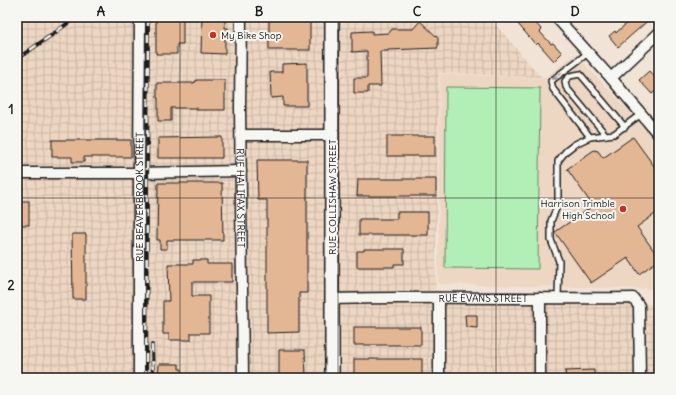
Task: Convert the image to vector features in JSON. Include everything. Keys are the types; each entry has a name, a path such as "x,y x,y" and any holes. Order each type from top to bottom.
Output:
{"street":[{"name":"RUE BEAVERBROOK STREET","path":"139,378 138,173 140,17"},
{"name":"RUE HALIFAX STREET","path":"241,17 240,100 243,378"},
{"name":"RUE COLLISHAW STREET","path":"332,17 332,378"},
{"path":"556,17 611,78 659,135"},
{"path":"611,78 659,33"},
{"path":"241,135 332,135"},
{"path":"17,173 241,171"},
{"name":"RUE EVANS STREET","path":"332,298 633,298 639,306 640,378"},
{"path":"439,298 439,378"},
{"path":"540,298 540,378"}],"lane":[{"path":"588,53 551,81 553,90 590,137"},
{"path":"606,135 566,86 565,81 570,76 580,74 625,127"},
{"path":"558,299 558,261 551,240 552,221 558,204 558,161 566,151 575,144 590,137 614,134 641,114"}],"shaded area":[{"path":"17,17 489,17 541,77 439,73 435,304 659,304 659,378 17,378"},
{"path":"575,54 659,143 659,289 438,284 440,74 545,78"}],"green space":[{"path":"446,87 540,88 538,269 445,268"}],"building":[{"path":"156,17 183,17 183,44 177,44 177,54 156,54"},
{"name":"My Bike Shop","path":"202,17 225,17 225,28 228,28 228,35 225,35 225,54 201,53"},
{"path":"269,17 310,17 310,50 269,50"},
{"path":"512,17 530,17 542,30 540,32 562,53 554,61 538,43 536,45"},
{"path":"634,17 652,17 618,47 609,36 615,31 616,33"},
{"path":"420,21 438,38 438,48 380,51 381,86 368,86 368,93 354,93 354,78 367,78 367,51 352,52 352,32 372,31 372,34 389,33 392,29 413,29"},
{"path":"307,63 307,106 283,106 283,97 271,98 270,72 282,72 282,64"},
{"path":"649,71 659,82 659,88 652,94 639,80"},
{"path":"196,80 225,80 225,110 171,108 171,121 158,121 157,83 194,83"},
{"path":"387,136 435,136 435,156 387,156"},
{"path":"222,137 222,158 158,158 158,138"},
{"name":"Harrison Trimble High School","path":"633,137 659,173 659,211 637,227 659,260 639,274 628,258 591,283 555,232 593,206 567,169 594,150 598,151 603,158"},
{"path":"52,140 131,140 131,157 84,157 84,162 72,162 72,157 52,157"},
{"path":"257,160 307,160 307,293 299,293 299,332 267,333 267,200 258,200"},
{"path":"358,179 436,179 436,196 357,196"},
{"path":"158,183 222,183 223,240 167,240 167,249 160,249 160,240 157,240"},
{"path":"17,201 29,201 29,225 17,225"},
{"path":"397,212 428,212 428,235 359,235 359,219 397,219"},
{"path":"72,234 86,234 86,299 73,299"},
{"path":"364,249 404,249 404,264 394,264 394,267 357,267 357,251 364,251"},
{"path":"193,260 207,260 207,264 232,264 232,282 192,282 192,296 209,296 209,333 191,333 191,340 169,340 169,334 163,334 163,301 169,301 168,264 193,264"},
{"path":"465,315 477,315 477,328 466,327"},
{"path":"354,327 421,327 421,345 354,345"},
{"path":"279,350 305,350 306,378 279,378"},
{"path":"354,359 422,359 422,377 354,377"},
{"path":"159,364 179,364 179,369 182,369 182,378 158,378"},
{"path":"594,370 594,378 566,378 565,371"}],"railway":[{"path":"17,59 76,17"},
{"path":"146,378 148,17"},
{"path":"152,345 153,378"}],"place":[{"name":"My Bike Shop","path":"213,35"},
{"name":"Harrison Trimble High School","path":"623,209"}]}
